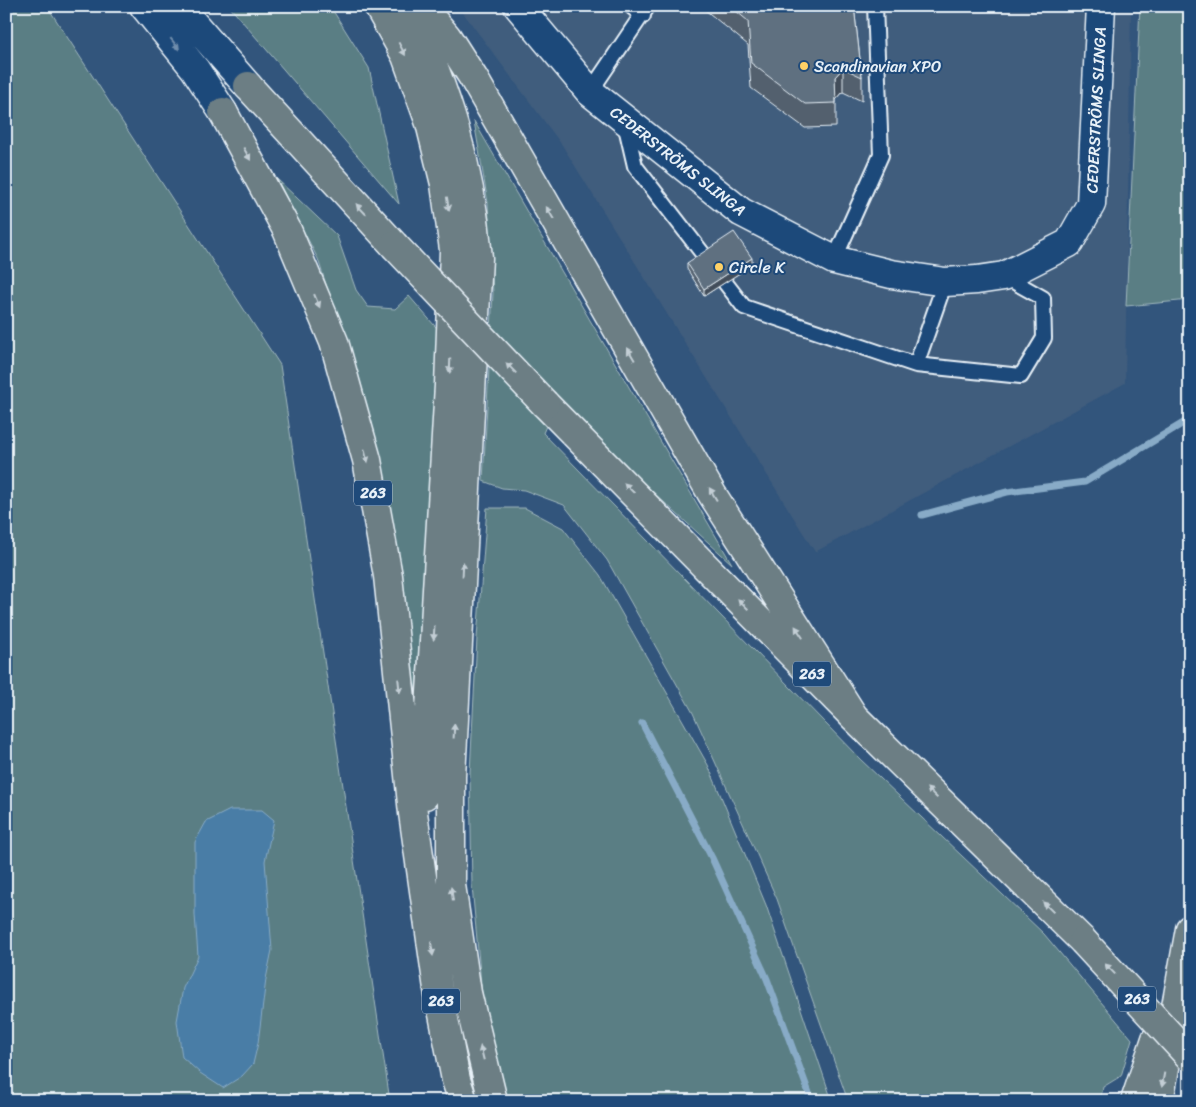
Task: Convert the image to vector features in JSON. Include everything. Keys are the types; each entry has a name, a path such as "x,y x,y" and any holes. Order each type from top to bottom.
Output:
{"highway":[{"path":"378,6 406,56 430,123 445,184 454,250 450,385 426,765 425,900"},
{"path":"409,6 442,84 462,149 475,220 478,258 451,777 451,885 467,993 493,1101"},
{"path":"421,6 447,37 474,78 712,494 854,717"},
{"name":"263","path":"248,86 394,245 545,404 854,717 1083,941 1190,1058"},
{"name":"263","path":"223,112 287,230 334,342 367,460 388,576 413,813 438,989 456,1080 463,1101"},
{"path":"1159,1101 1190,928"},
{"path":"1135,1101 1186,955"}],"street":[{"name":"263","path":"144,6 195,69 223,112"},
{"name":"263","path":"178,6 248,86"},
{"name":"CEDERSTRÖMS SLINGA","path":"518,6 590,92 741,212 834,260 891,274 945,282 1004,276 1069,243 1091,204 1101,6"}],"lane":[{"path":"590,92 645,11 631,6"},
{"path":"834,260 881,155 875,6"},
{"path":"625,120 635,166 744,307 916,365 1021,376 1044,338 1043,298 1004,276"},
{"path":"916,365 945,282"}],"shaded area":[{"path":"458,6 1131,6 1125,383 815,552 562,145"},
{"path":"230,810 262,810 274,820 265,861 272,950 253,1064 242,1076 223,1088 200,1073 182,1057 177,1021 183,988 198,956 195,915 195,842 206,822"}],"green space":[{"path":"6,6 47,6 280,365 390,1101 6,1101"},
{"path":"229,6 330,6 369,68 399,204"},
{"path":"1140,6 1190,6 1190,300 1126,306"},
{"path":"474,121 732,564 642,482 558,398 543,433 860,759 1044,934 1132,1039 1121,1076 1103,1087 1100,1101 848,1101 777,899 693,713 607,560 564,505 524,490 502,488 483,481 493,293 488,203"},
{"path":"277,179 337,236 356,290 368,307 395,309 409,296 441,333 415,701 402,571 379,452 318,259"},
{"path":"487,508 525,508 563,528 600,575 708,765 766,905 832,1101 508,1101 483,1005 472,886 470,773 477,638"}],"building":[{"name":"Scandinavian XPO","path":"730,6 854,6 862,77 843,68 835,77 836,103 805,104 751,63 748,21"},
{"name":"Circle K","path":"734,232 752,258 704,289 687,263"}],"waterway":[{"path":"922,515 1007,492 1085,482 1190,419"},
{"path":"642,723 712,858 767,979 809,1093 809,1101"}],"place":[{"name":"Scandinavian XPO","path":"804,66"},
{"name":"Circle K","path":"719,267"}]}
